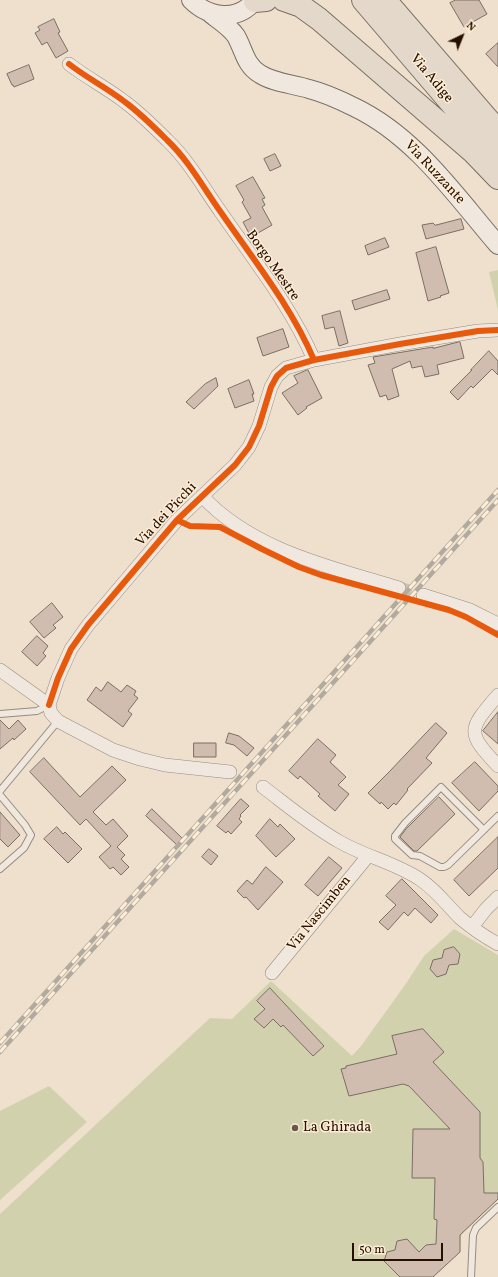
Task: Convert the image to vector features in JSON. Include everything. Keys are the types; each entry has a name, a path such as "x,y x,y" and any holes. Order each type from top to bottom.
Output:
{"highway":[{"path":"284,0 300,6 319,19 473,152 498,178"},
{"name":"Via Adige","path":"363,0 498,158"},
{"name":"Via Adige","path":"385,0 498,131"}],"street":[{"name":"Via Ruzzante","path":"191,0 199,8 211,14 228,26 241,45 248,62 260,75 309,89 342,101 375,119 396,134 429,164 498,245"},
{"path":"211,14 225,16 239,13 257,2"},
{"path":"241,45 242,33 257,2"},
{"name":"Borgo Mestre","path":"69,64 85,77 104,87 126,103 169,142 188,164 218,210 289,311 305,338 314,360"},
{"path":"314,360 478,332 498,330"},
{"name":"Via dei Picchi","path":"49,705 58,678 71,649 88,625 153,546 235,465 249,447 259,426 271,387 277,376 286,368 314,360"},
{"path":"202,496 231,523 275,547 325,566 399,588"},
{"path":"423,595 470,610 498,624"},
{"path":"0,670 49,705 51,713 58,721 113,750 140,759 166,765 230,772"},
{"path":"498,695 481,715 475,728 475,733 479,744 498,766"},
{"path":"263,787 327,834 368,856 393,865 421,880 440,895 460,918 498,944"},
{"name":"Via Nascimben","path":"272,973 368,856"},
{"path":"472,927 486,909 498,897"}],"lane":[{"path":"0,714 37,711 49,705"},
{"path":"0,791 58,721"},
{"path":"484,830 441,787 405,823 395,836 395,839 412,855 420,856 440,867 444,867 448,865 484,830 498,816"},
{"path":"0,795 25,825 31,836 24,848 0,869"},
{"path":"471,1277 473,1235 476,1228 498,1207"}],"green space":[{"path":"498,270 498,310 489,272"},
{"name":"La Ghirada","path":"454,929 498,955 498,1199 461,1235 460,1252 433,1277 0,1277 0,1214 210,1018 232,1019 271,981 352,1056 361,1046 405,985 424,956"},
{"path":"49,1086 87,1122 0,1200 0,1111"}],"building":[{"path":"456,0 479,0 487,14 464,27 450,3"},
{"path":"54,19 60,32 58,33 68,51 56,58 47,42 42,45 35,33 40,30 38,27"},
{"path":"498,43 498,67 486,54"},
{"path":"29,65 34,79 14,87 7,74"},
{"path":"275,154 281,166 270,171 264,159"},
{"path":"253,177 265,198 262,199 265,205 262,207 272,225 251,237 243,222 251,218 242,202 244,200 236,186"},
{"path":"461,219 464,229 426,239 422,225 433,223 435,225"},
{"path":"385,238 389,247 368,255 365,246"},
{"path":"436,247 449,293 428,301 416,253"},
{"path":"387,290 390,299 355,310 352,301"},
{"path":"340,311 348,343 339,346 334,327 325,329 322,316"},
{"path":"283,329 289,347 263,356 257,338"},
{"path":"460,342 464,358 437,365 439,374 425,377 422,366 412,368 410,361 392,369 399,396 388,400 386,395 380,397 368,365 375,363 373,357 433,348"},
{"path":"489,351 498,361 498,375 492,369 473,388 471,386 458,400 450,392"},
{"path":"308,370 322,398 306,407 307,408 298,415 282,393 298,383 294,376"},
{"path":"216,378 218,386 194,409 186,402 205,384"},
{"path":"249,380 254,394 252,394 254,401 235,408 228,389"},
{"path":"52,603 63,617 53,625 56,628 44,638 30,622"},
{"path":"37,636 48,646 43,653 46,656 37,666 22,652"},
{"path":"108,682 121,692 127,685 136,691 134,695 138,698 128,711 132,714 123,727 87,700 96,687 101,691"},
{"path":"498,712 498,744 483,731"},
{"path":"0,720 9,729 18,720 26,729 14,740 13,738 0,749"},
{"path":"436,723 447,733 426,758 432,763 407,789 408,790 396,805 394,803 388,809 368,793"},
{"path":"229,733 239,736 254,748 247,756 234,745 226,743"},
{"path":"318,739 336,755 330,762 346,777 338,785 349,794 335,811 318,796 320,794 300,776 298,779 289,771"},
{"path":"194,743 216,743 216,757 194,757"},
{"path":"44,758 80,797 112,766 126,780 93,812 106,825 113,819 128,836 117,847 125,855 121,859 129,867 121,875 113,867 110,869 99,857 111,846 86,819 80,825 30,772"},
{"path":"475,762 498,786 498,791 479,811 452,783"},
{"path":"439,797 455,814 417,851 414,851 400,837 406,829"},
{"path":"241,799 249,806 240,815 241,816 239,819 242,822 231,834 228,831 226,833 217,826"},
{"path":"152,809 183,839 177,845 146,816"},
{"path":"0,812 20,835 8,847 0,839"},
{"path":"270,819 278,827 280,824 295,839 276,857 256,836"},
{"path":"57,827 63,834 65,832 82,849 68,863 44,839"},
{"path":"498,837 498,868 469,896 454,880"},
{"path":"209,849 218,856 211,865 202,857"},
{"path":"329,857 342,868 318,896 305,885"},
{"path":"266,867 283,882 258,910 246,897 244,898 237,891 247,880 252,884"},
{"path":"402,879 438,915 431,923 415,908 408,916 404,912 388,930 379,922 396,905 386,896"},
{"path":"454,947 460,954 458,964 449,965 446,974 437,977 430,969 433,960 442,958 444,950"},
{"path":"270,988 324,1046 313,1056 283,1025 281,1027 273,1019 264,1028 254,1019 265,1009 257,1001"},
{"path":"423,1029 444,1052 433,1062 480,1112 480,1158 483,1162 484,1193 498,1193 498,1199 460,1235 460,1252 433,1277 400,1277 384,1261 387,1252 395,1250 397,1241 407,1239 419,1252 426,1245 436,1244 437,1220 434,1219 435,1178 412,1178 413,1129 450,1129 409,1086 403,1084 349,1096 341,1069 346,1068 346,1066 397,1054 392,1036"}],"tunnel":[{"path":"399,588 423,595"}],"railway":[{"path":"0,1043 498,490"},
{"path":"0,1052 498,500"}],"cycle path":[{"path":"69,64 131,106 175,148 195,174 271,283 305,340 314,360"},
{"path":"49,705 58,678 71,649 88,625 177,520 235,465 249,447 259,426 271,387 277,376 286,368 314,360 400,344 478,331 498,330"},
{"path":"177,520 190,526 220,527 299,567 321,575 449,610 466,617 498,635"}],"place":[{"name":"La Ghirada","path":"295,1128"}]}
